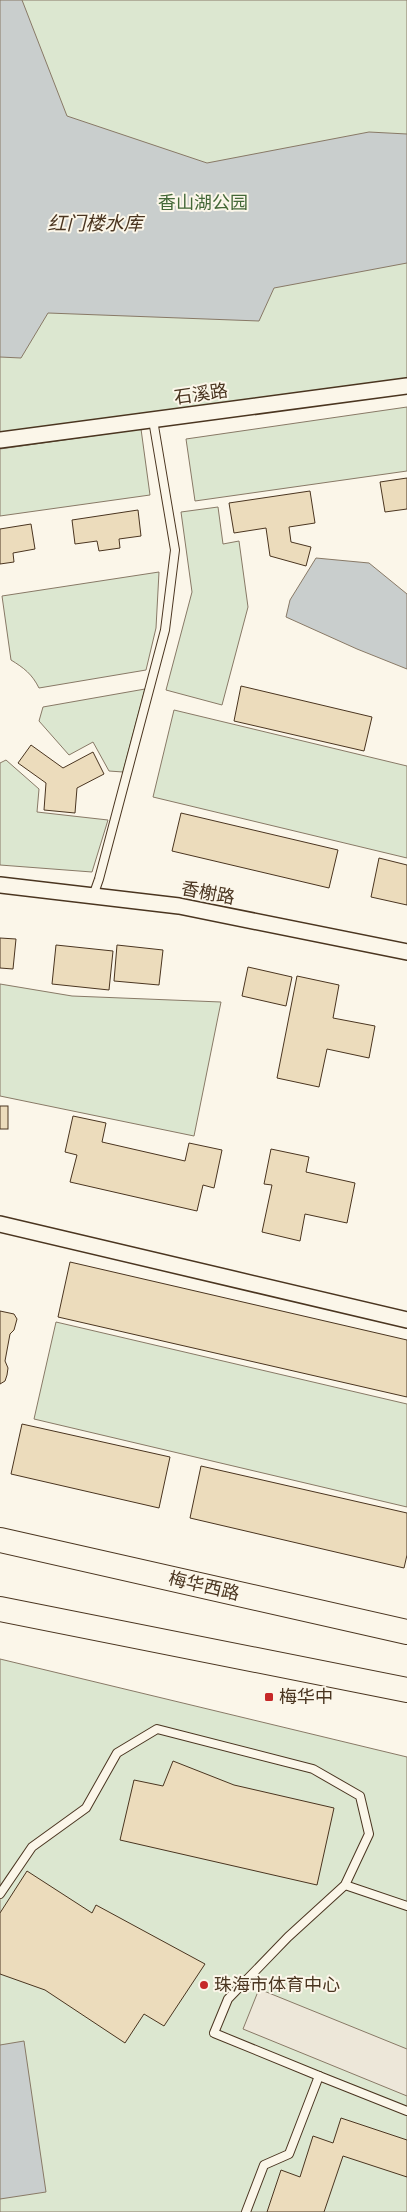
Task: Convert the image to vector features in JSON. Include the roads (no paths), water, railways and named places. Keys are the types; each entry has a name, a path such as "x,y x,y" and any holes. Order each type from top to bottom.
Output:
{"main road":[{"name":"梅华西路","path":"0,1540 407,1632"},
{"path":"0,1609 407,1690"}],"street":[{"name":"石溪路","path":"0,440 407,386"},
{"name":"香榭路","path":"0,886 180,906 407,952"},
{"path":"0,1224 407,1320"}],"lane":[{"path":"92,896 99,879 166,630 175,550 153,420"},
{"path":"0,1894 32,1847 86,1808 117,1753 157,1729 313,1769 360,1796 369,1834 345,1884 288,1937 228,1999 214,2033 407,2110"},
{"path":"345,1884 407,1906"},
{"path":"246,2212 264,2165 289,2154 319,2076"}],"water":[{"name":"红门楼水库","path":"0,0 22,0 67,116 207,163 369,132 407,134 407,263 274,288 259,321 48,313 21,358 0,357"},
{"path":"316,558 369,563 407,594 407,669 286,617 290,600"},
{"path":"24,2041 46,2192 0,2199 0,2045"}],"place":[{"name":"梅华中","path":"269,1697"},
{"name":"珠海市体育中心","path":"204,1985"}],"park label":[{"name":"香山湖公园","path":"203,203"}]}
